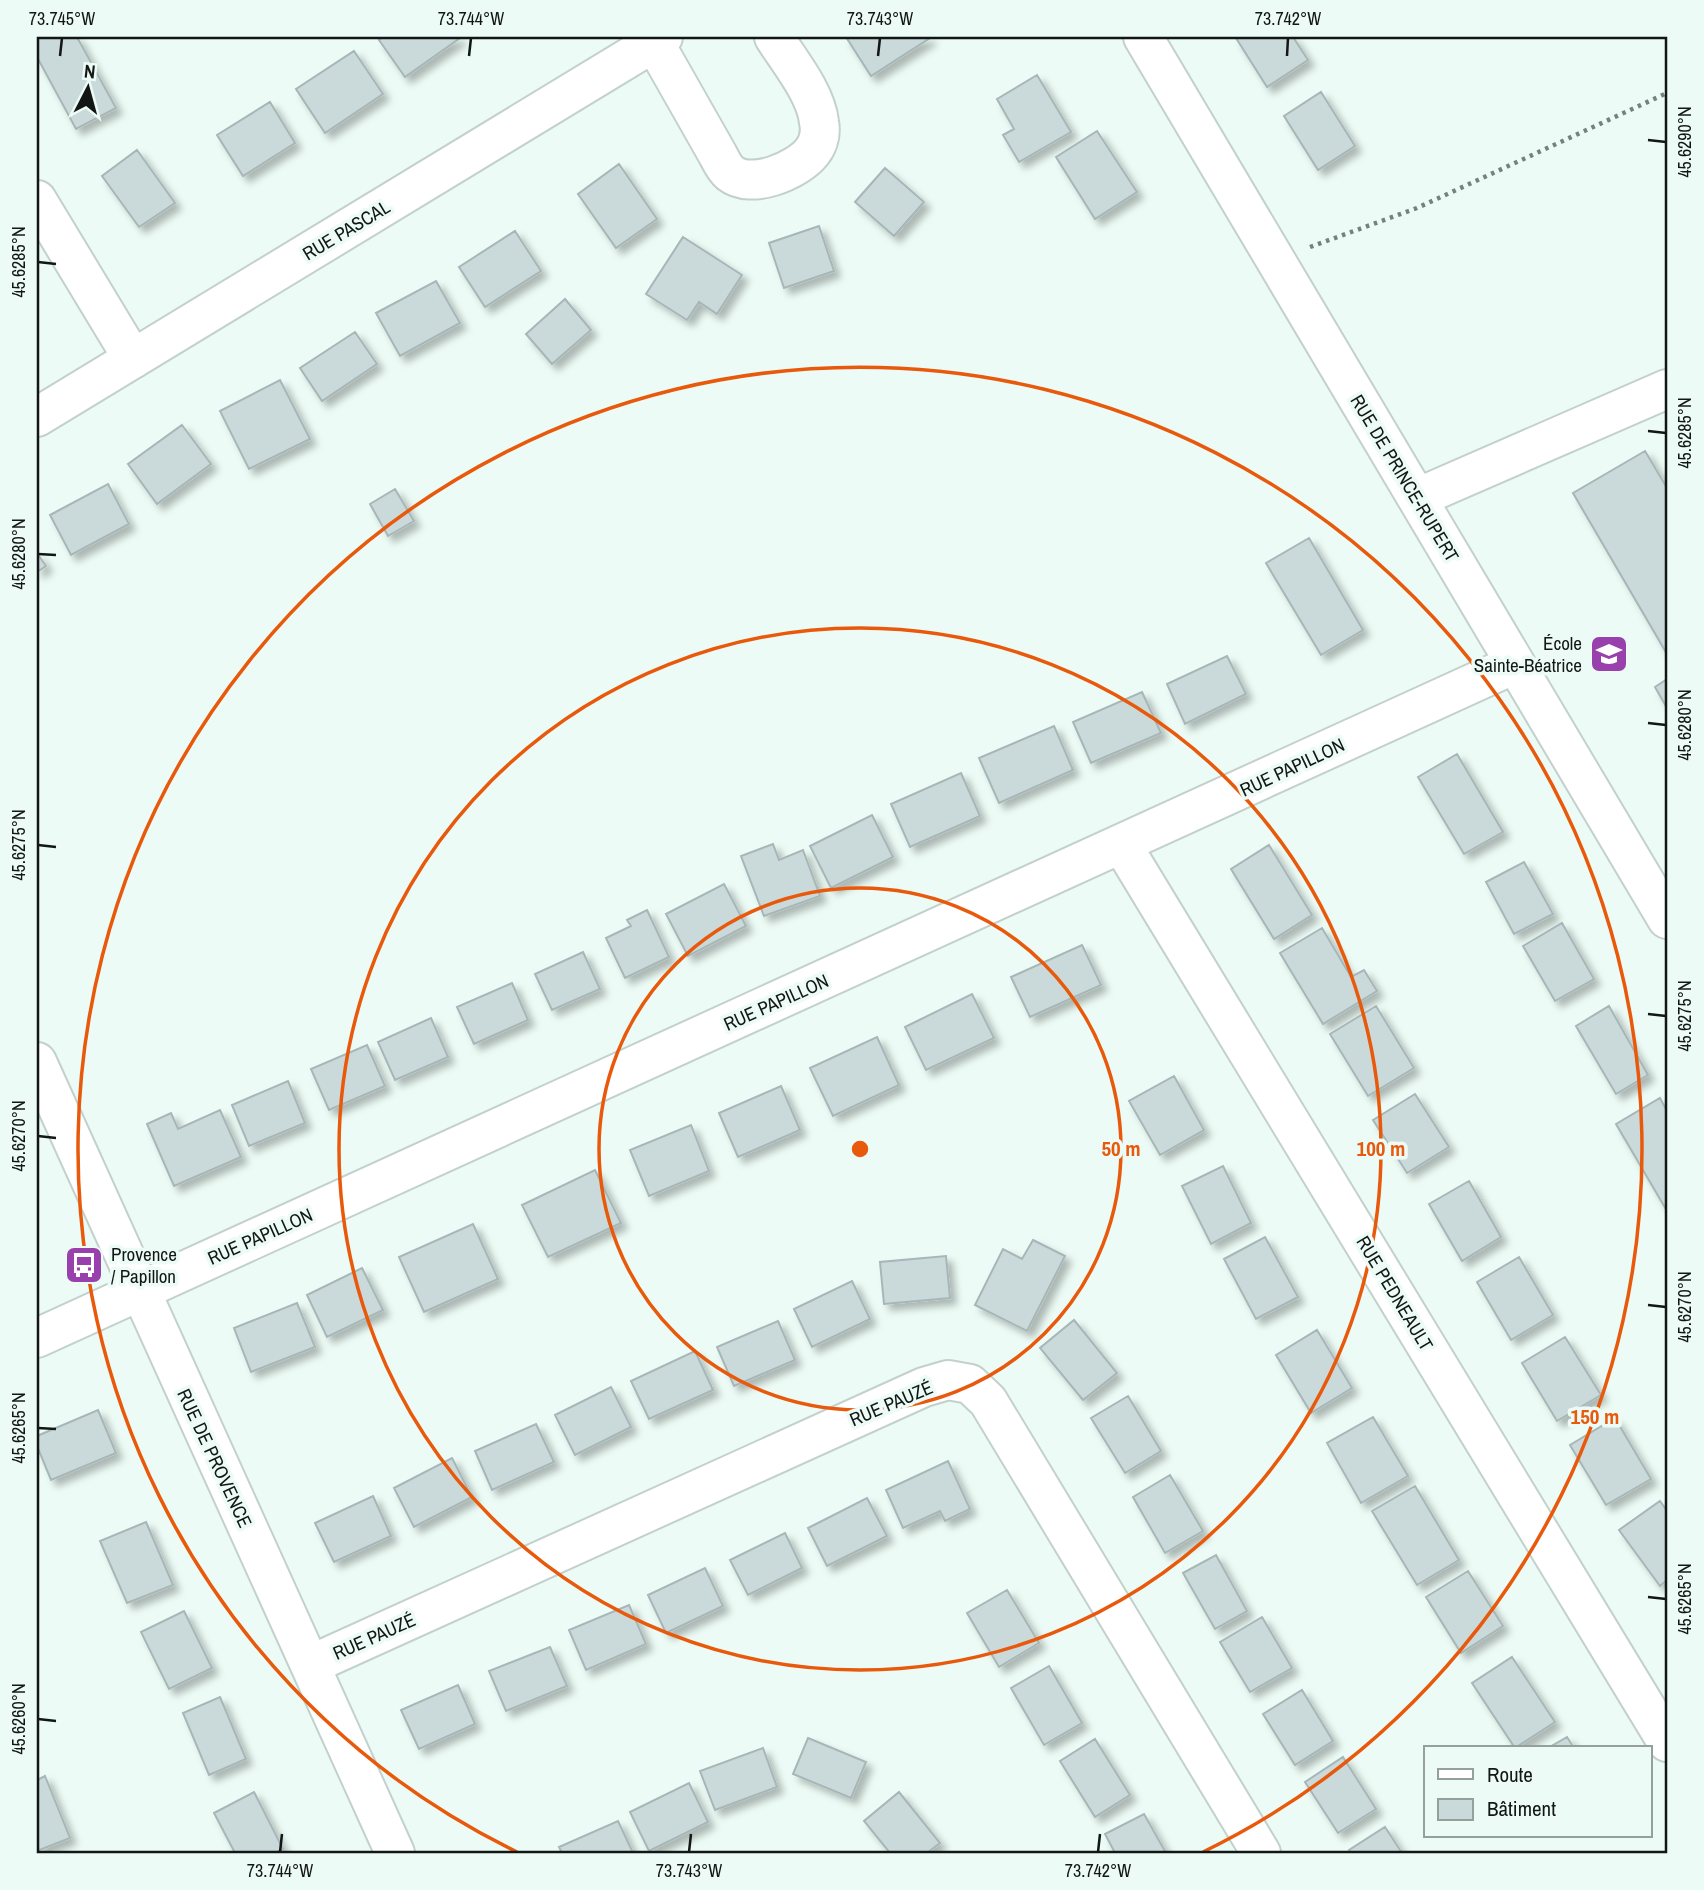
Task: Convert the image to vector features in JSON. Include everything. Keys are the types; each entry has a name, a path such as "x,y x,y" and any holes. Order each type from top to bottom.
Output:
{"street":[{"name":"RUE PASCAL","path":"37,417 656,38 729,173 745,180 764,179 800,163 813,151 820,137 819,121 815,103 774,37"},
{"name":"RUE DE PRINCE-RUPERT","path":"1143,37 1667,919"},
{"path":"37,200 133,359"},
{"path":"1417,498 1667,389"},
{"name":"RUE PAPILLON","path":"37,1338 1515,664"},
{"name":"RUE PEDNEAULT","path":"1122,845 1667,1742"},
{"name":"RUE DE PROVENCE","path":"37,1062 395,1853"},
{"name":"RUE PAUZÉ","path":"310,1665 923,1387 948,1380 970,1384 988,1401 1261,1853"}],"path":[{"path":"1276,260 1417,208 1667,93"}],"building":[{"path":"37,37 77,37 116,108 76,129 37,57"},
{"path":"383,37 460,38 405,77 379,40"},
{"path":"846,37 929,37 930,38 871,76"},
{"path":"1293,37 1308,60 1267,87 1236,38"},
{"path":"354,51 383,94 325,133 296,89"},
{"path":"1037,75 1071,132 1019,162 1003,135 1014,129 997,99"},
{"path":"1321,92 1355,146 1318,170 1284,116"},
{"path":"270,102 295,143 243,176 217,135"},
{"path":"1097,131 1137,192 1095,219 1056,157"},
{"path":"137,150 175,203 139,227 102,176"},
{"path":"619,164 657,219 616,248 578,194"},
{"path":"885,168 924,202 894,236 855,202"},
{"path":"819,226 834,271 784,288 769,243"},
{"path":"515,231 541,271 485,307 459,267"},
{"path":"683,237 742,275 717,314 699,302 687,320 646,294"},
{"path":"436,281 460,323 400,356 376,313"},
{"path":"565,299 591,330 552,364 526,334"},
{"path":"355,332 377,364 322,401 300,368"},
{"path":"280,380 310,439 249,469 220,411"},
{"path":"182,425 211,464 157,504 128,464"},
{"path":"1645,451 1667,488 1667,654 1573,493"},
{"path":"108,484 129,524 71,555 50,515"},
{"path":"395,489 414,521 388,536 370,504"},
{"path":"1309,538 1363,630 1321,655 1266,563"},
{"path":"37,553 46,566 37,572"},
{"path":"1227,656 1246,694 1185,724 1167,684"},
{"path":"1667,679 1667,708 1655,687"},
{"path":"1142,692 1161,733 1091,763 1073,722"},
{"path":"1054,726 1073,770 999,803 979,758"},
{"path":"1457,754 1503,832 1464,854 1418,777"},
{"path":"961,773 980,816 910,847 891,804"},
{"path":"872,815 893,857 831,888 810,846"},
{"path":"773,844 779,860 803,850 820,896 764,916 741,856"},
{"path":"1269,845 1312,915 1274,939 1231,869"},
{"path":"1524,862 1553,914 1514,934 1486,882"},
{"path":"724,884 746,926 688,956 666,914"},
{"path":"647,910 669,957 625,978 606,938 631,926 627,920"},
{"path":"1562,923 1594,979 1555,1001 1523,946"},
{"path":"1322,928 1351,977 1364,970 1377,991 1323,1024 1280,953"},
{"path":"1082,945 1101,985 1030,1017 1011,977"},
{"path":"583,952 600,989 552,1010 535,974"},
{"path":"512,983 528,1020 474,1044 457,1007"},
{"path":"972,994 994,1038 926,1070 905,1027"},
{"path":"1376,1006 1414,1068 1368,1096 1330,1034"},
{"path":"1609,1006 1648,1075 1616,1094 1576,1026"},
{"path":"431,1018 448,1057 395,1080 378,1042"},
{"path":"877,1037 899,1085 833,1116 810,1068"},
{"path":"367,1045 385,1086 329,1110 311,1069"},
{"path":"1174,1076 1204,1130 1160,1155 1129,1101"},
{"path":"288,1081 305,1123 249,1146 232,1105"},
{"path":"781,1086 800,1130 738,1157 719,1113"},
{"path":"1415,1094 1449,1147 1407,1173 1373,1120"},
{"path":"1660,1098 1667,1111 1667,1211 1616,1124"},
{"path":"220,1110 241,1157 174,1186 147,1124 171,1113 178,1129"},
{"path":"691,1125 709,1171 649,1196 630,1150"},
{"path":"1223,1166 1251,1223 1211,1244 1182,1186"},
{"path":"595,1170 621,1223 548,1257 522,1205"},
{"path":"1469,1181 1501,1237 1462,1261 1429,1204"},
{"path":"473,1224 498,1279 424,1312 399,1257"},
{"path":"1265,1237 1298,1297 1256,1319 1224,1259"},
{"path":"1033,1240 1065,1256 1027,1331 975,1305 1003,1249 1022,1259"},
{"path":"946,1256 950,1298 884,1304 880,1262"},
{"path":"1519,1257 1553,1315 1511,1340 1477,1282"},
{"path":"362,1268 383,1310 327,1337 307,1295"},
{"path":"852,1281 870,1319 812,1347 794,1309"},
{"path":"297,1303 315,1347 251,1372 234,1328"},
{"path":"1074,1320 1117,1373 1083,1400 1040,1348"},
{"path":"778,1321 795,1360 734,1386 717,1347"},
{"path":"1317,1330 1352,1388 1311,1413 1276,1355"},
{"path":"1565,1337 1601,1395 1557,1421 1522,1363"},
{"path":"695,1351 713,1390 649,1419 631,1381"},
{"path":"611,1387 631,1427 575,1455 555,1415"},
{"path":"1128,1396 1161,1451 1125,1473 1091,1418"},
{"path":"98,1410 116,1453 51,1480 37,1446 37,1436"},
{"path":"1373,1417 1408,1476 1361,1503 1327,1443"},
{"path":"1615,1418 1651,1479 1606,1505 1570,1445"},
{"path":"536,1424 554,1462 492,1490 475,1451"},
{"path":"452,1458 472,1497 414,1527 394,1488"},
{"path":"948,1461 970,1509 945,1521 940,1511 903,1528 886,1490"},
{"path":"1170,1475 1203,1531 1165,1553 1133,1497"},
{"path":"1415,1486 1459,1560 1417,1585 1372,1511"},
{"path":"373,1496 391,1536 334,1562 315,1523"},
{"path":"867,1498 887,1536 827,1566 808,1528"},
{"path":"1660,1501 1667,1511 1667,1580 1660,1586 1619,1530"},
{"path":"146,1522 173,1585 127,1603 100,1541"},
{"path":"785,1533 802,1568 748,1595 730,1560"},
{"path":"1216,1555 1247,1611 1215,1629 1183,1573"},
{"path":"705,1568 723,1606 666,1633 648,1595"},
{"path":"1468,1571 1503,1626 1461,1653 1426,1597"},
{"path":"1007,1590 1039,1643 999,1667 967,1613"},
{"path":"629,1605 646,1644 586,1670 569,1630"},
{"path":"184,1611 212,1668 169,1689 141,1632"},
{"path":"1262,1617 1292,1668 1250,1692 1220,1642"},
{"path":"550,1647 567,1686 506,1711 489,1671"},
{"path":"1512,1657 1555,1722 1518,1746 1514,1746 1472,1683"},
{"path":"1049,1666 1082,1723 1044,1745 1011,1688"},
{"path":"458,1685 475,1724 419,1749 401,1710"},
{"path":"1302,1690 1333,1741 1295,1765 1263,1714"},
{"path":"220,1697 246,1759 209,1775 183,1713"},
{"path":"1567,1737 1573,1746 1551,1746"},
{"path":"808,1738 866,1762 851,1798 793,1774"},
{"path":"1095,1739 1130,1795 1095,1817 1060,1761"},
{"path":"763,1748 777,1787 715,1810 700,1771"},
{"path":"1343,1757 1376,1809 1338,1833 1305,1782"},
{"path":"45,1776 70,1838 37,1851 37,1780"},
{"path":"689,1783 708,1822 649,1851 630,1812"},
{"path":"254,1792 283,1849 275,1853 235,1853 214,1813"},
{"path":"899,1792 940,1843 927,1853 890,1853 864,1821"},
{"path":"1144,1814 1166,1853 1115,1853 1105,1834"},
{"path":"618,1821 633,1853 562,1853 559,1847"},
{"path":"1385,1827 1402,1853 1351,1853 1349,1850"}],"place":[{"name":"École Sainte-Béatrice","path":"1609,654"},
{"name":"Provence / Papillon","path":"84,1265"}]}
